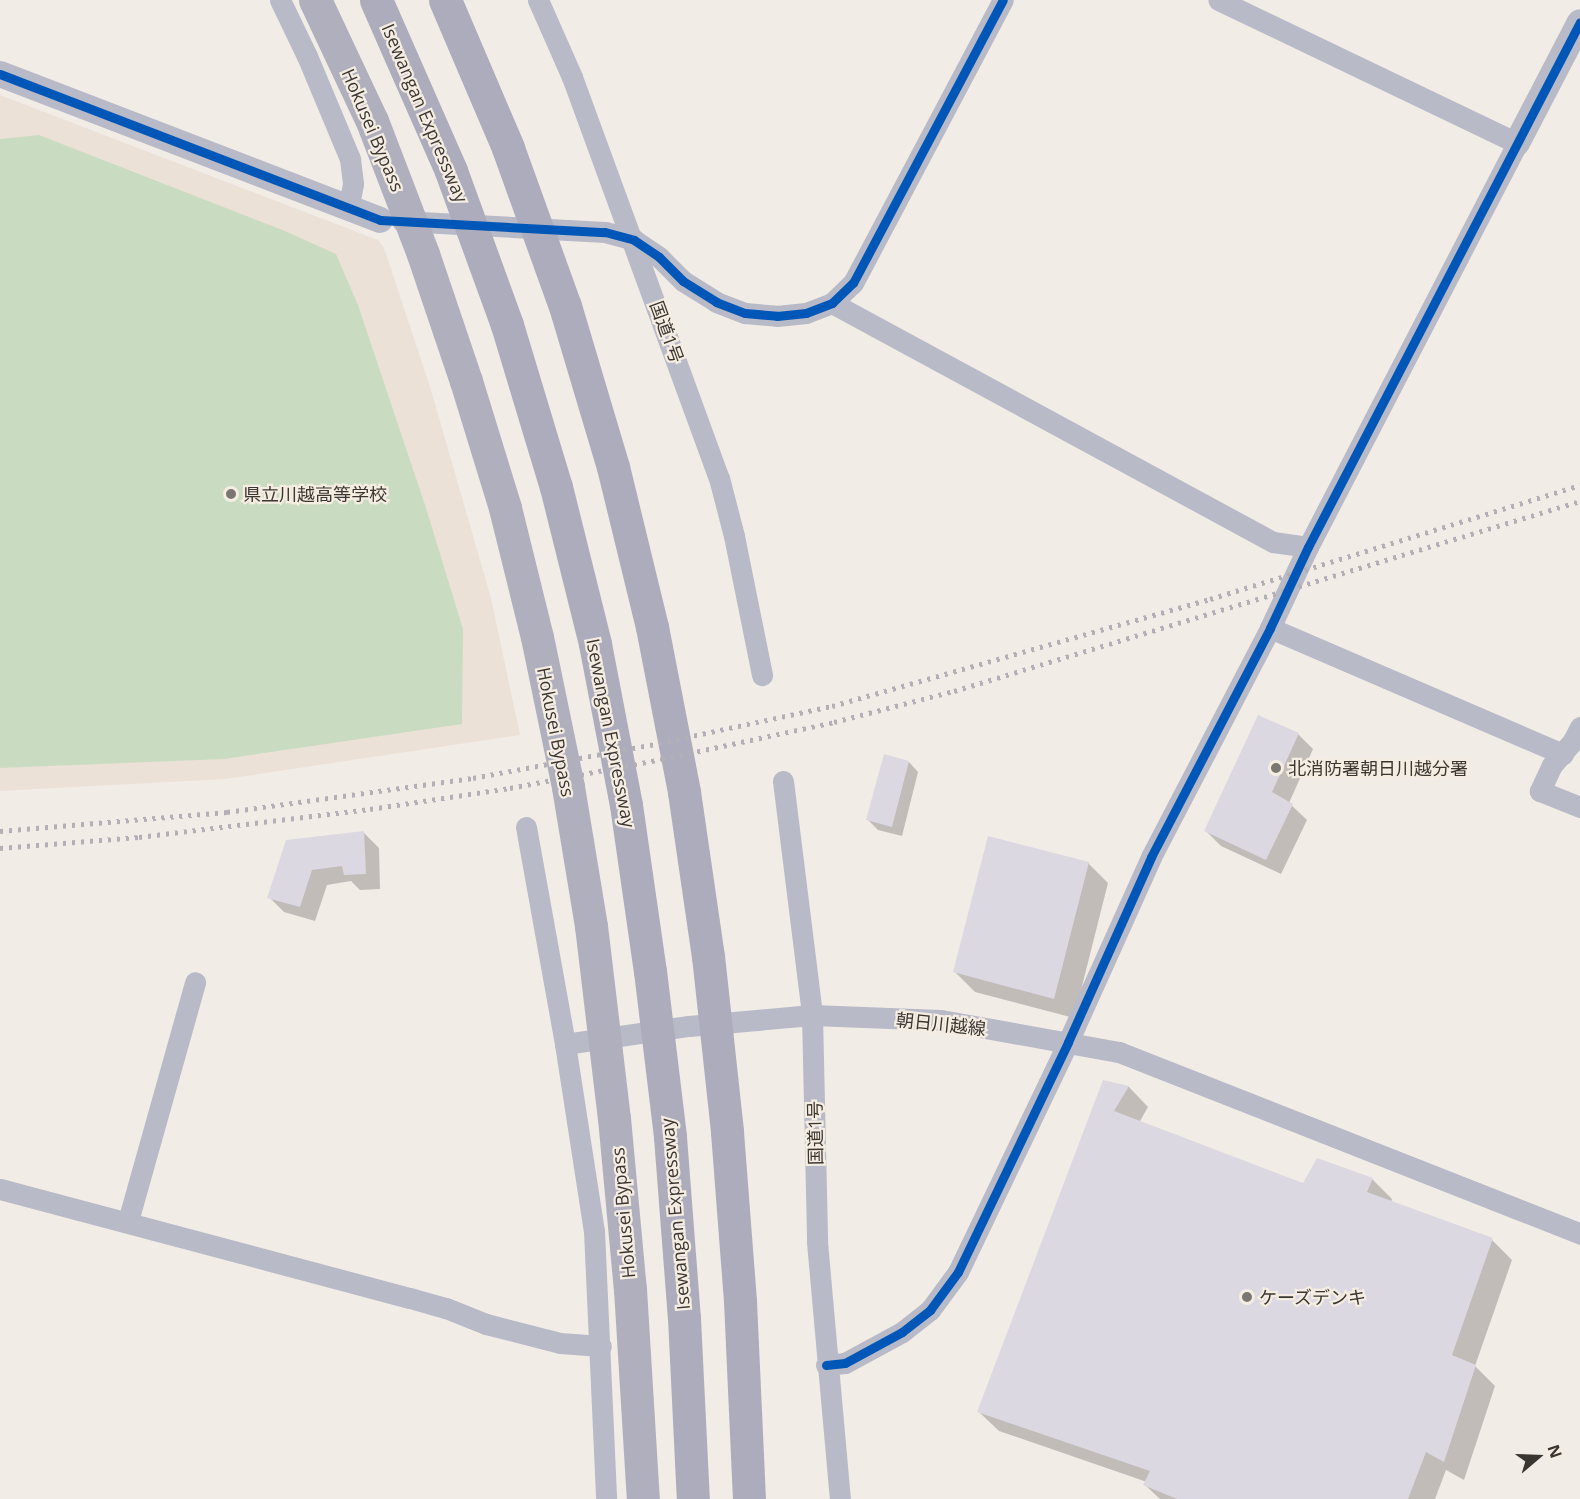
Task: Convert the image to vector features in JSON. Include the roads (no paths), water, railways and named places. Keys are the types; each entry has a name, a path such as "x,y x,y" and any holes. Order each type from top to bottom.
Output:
{"highway":[{"name":"Hokusei Bypass","path":"315,0 372,121 423,254 466,381 505,508 537,637 568,787 591,926 614,1118 630,1289 643,1499"},
{"name":"Isewangan Expressway","path":"376,0 451,171 507,325 556,487 595,644 626,805 650,971 668,1125 683,1307 693,1499"},
{"path":"445,0 508,148 565,306 613,467 652,627 684,792 709,968 731,1177 749,1499"}],"street":[{"path":"280,0 308,56 350,159 353,184 348,209"},
{"name":"国道1号","path":"538,0 572,77 634,240 719,478 734,536 762,675"},
{"path":"0,74 380,220 605,232 634,240 659,257 683,281 716,302 745,313 777,316 806,313 832,303 853,283 1003,0"},
{"path":"1219,0 1517,143"},
{"path":"826,1365 845,1363 902,1332 930,1310 946,1292 958,1272 1068,1042 1151,857 1270,628 1308,547 1580,22"},
{"path":"832,303 1273,542 1308,547"},
{"path":"1270,628 1563,754"},
{"path":"1580,727 1563,754 1552,765 1540,791 1580,807"},
{"name":"国道1号","path":"783,781 812,1015 817,1242 826,1365 840,1499"},
{"path":"526,827 594,1231 601,1346 606,1499"},
{"path":"128,1221 195,982"},
{"path":"564,1044 689,1026 812,1015"},
{"name":"朝日川越線","path":"812,1015 941,1020 1119,1052 1580,1234"},
{"path":"0,1189 128,1221 446,1308 486,1324 560,1343 601,1346"}],"railway":[{"path":"0,831 227,812 473,778 650,745 832,706 1210,599 1580,485"},
{"path":"0,848 139,837 370,809 510,788 662,759 834,722 954,691 1580,501"}],"place":[{"name":"県立川越高等学校","path":"231,494"},
{"name":"北消防署朝日川越分署","path":"1276,768"},
{"name":"ケーズデンキ","path":"1247,1297"}]}
